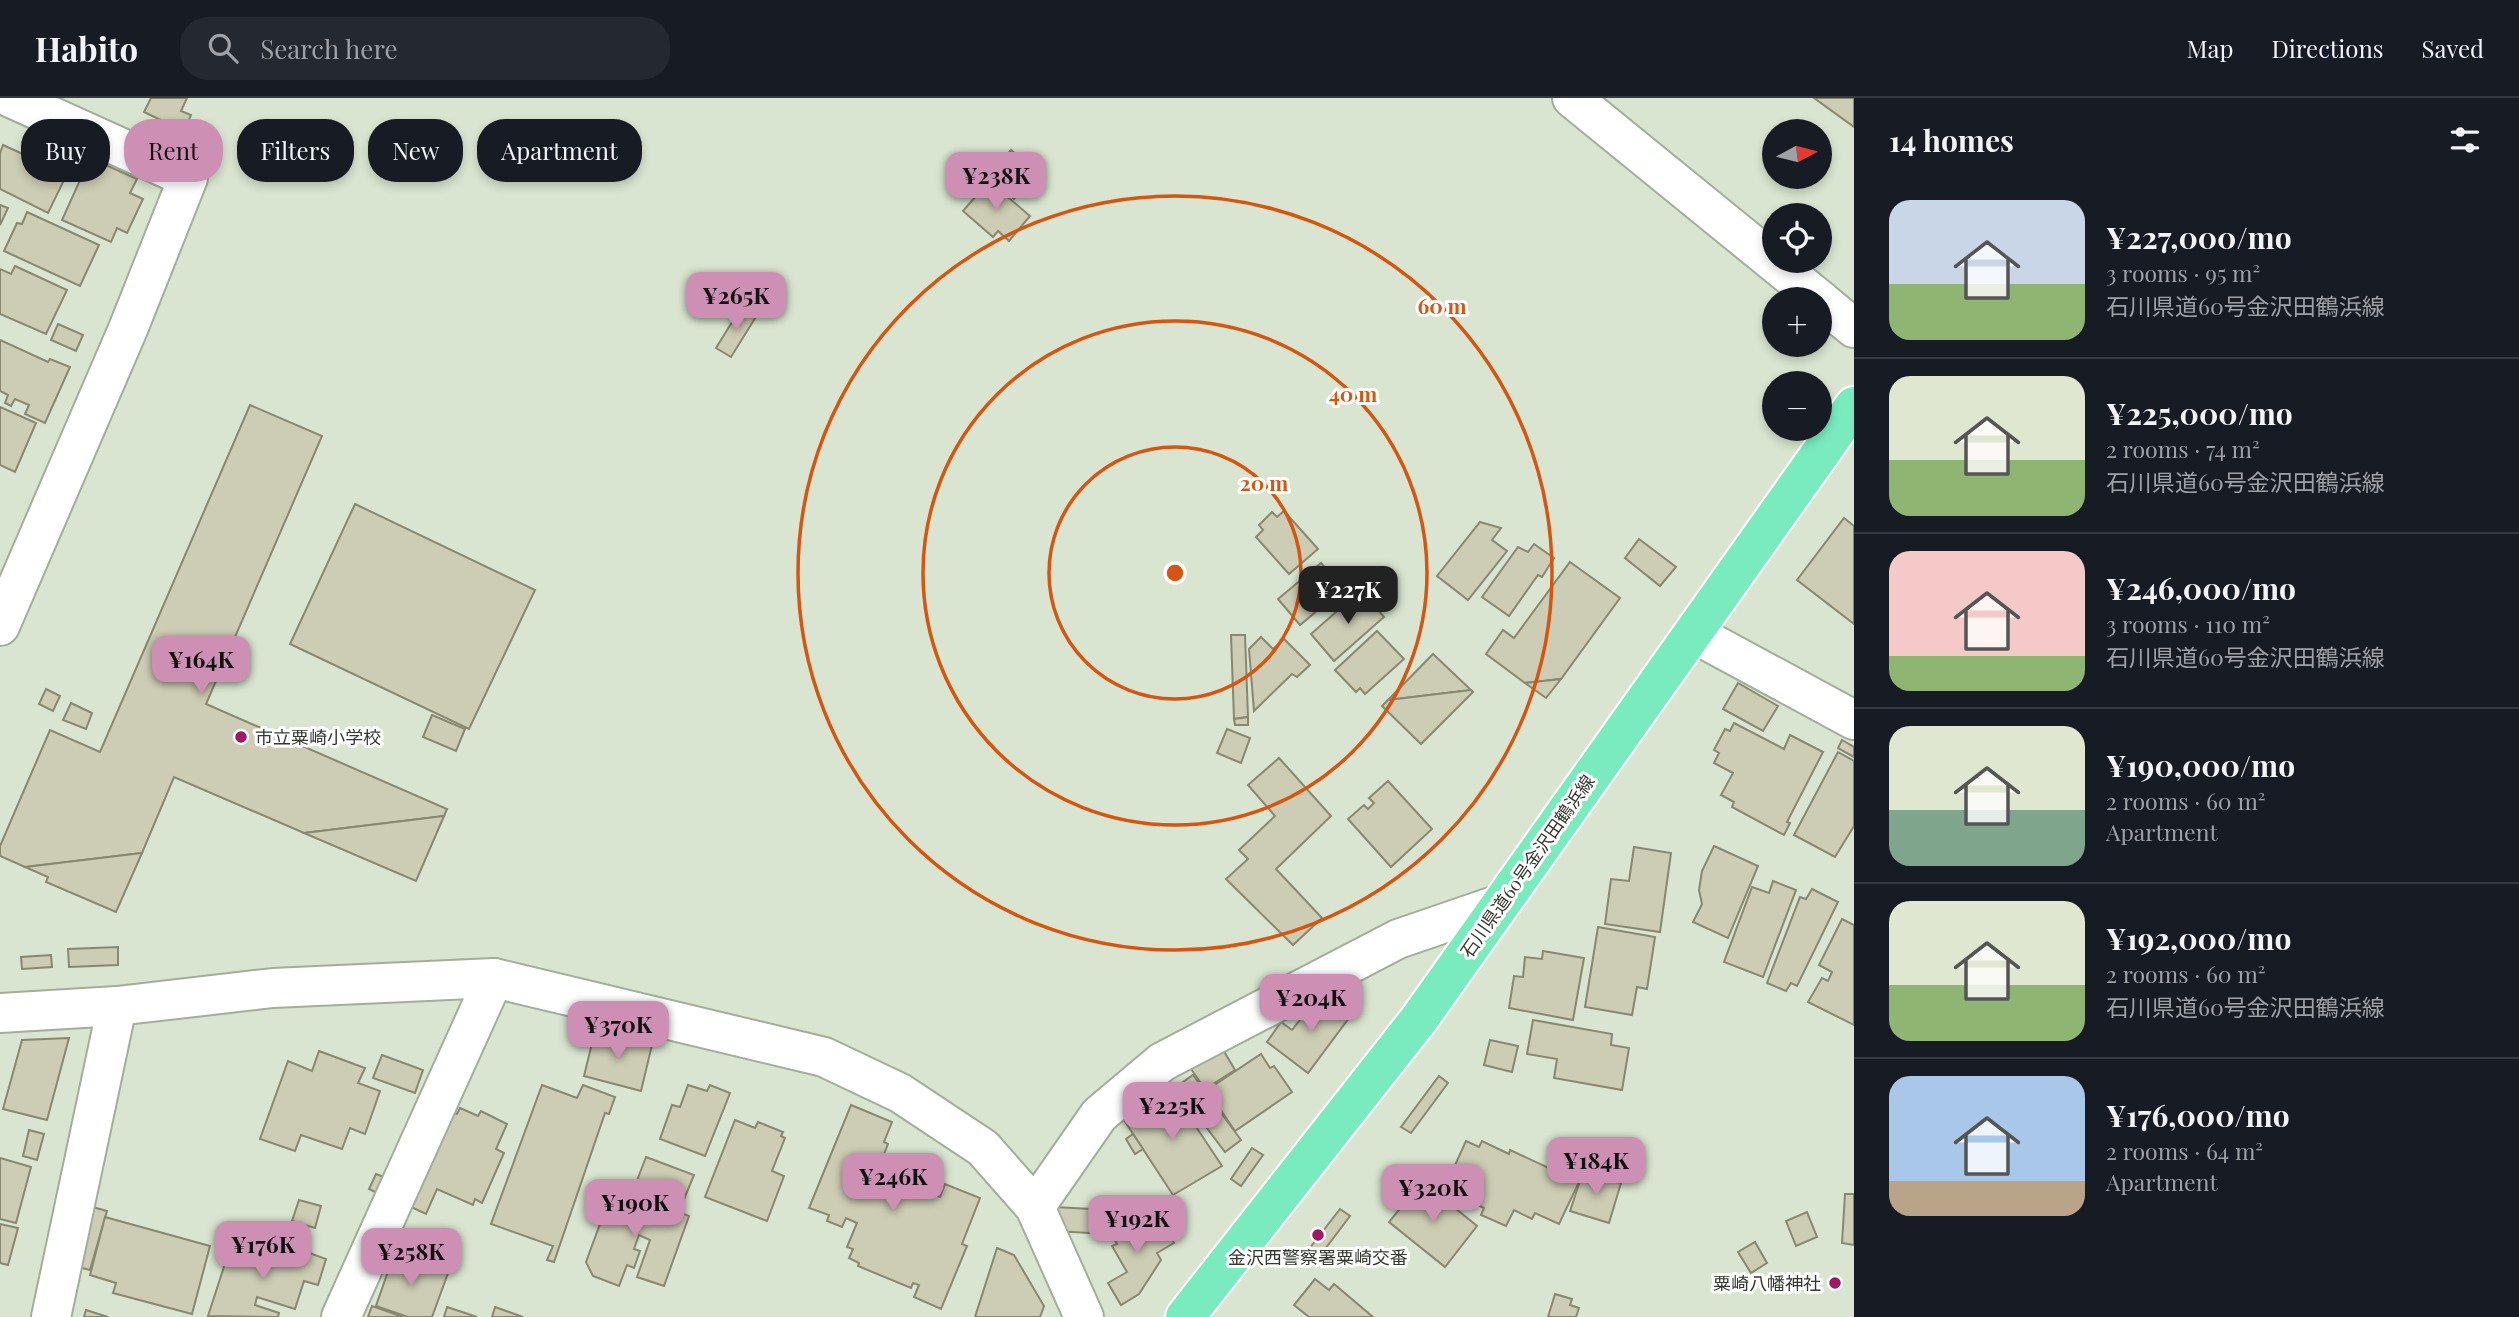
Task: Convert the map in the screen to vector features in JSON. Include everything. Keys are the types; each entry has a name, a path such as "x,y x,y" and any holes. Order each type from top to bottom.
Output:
{"main road":[{"name":"石川県道60号金沢田鶴浜線","path":"1185,1317 1420,1018 1854,406"}],"street":[{"path":"0,625 128,329 188,178 11,98"},
{"path":"1572,98 1803,287"},
{"path":"1832,310 1854,328"},
{"path":"1693,633 1854,720"},
{"path":"1035,1207 1099,1115 1162,1062 1398,939 1500,904"},
{"path":"341,1317 494,978"},
{"path":"0,1013 117,1006 273,988 494,978 824,1057 900,1093 983,1148 1035,1207 1084,1317"},
{"path":"51,1317 117,1006"}],"building":[{"path":"151,98 187,98 181,111 191,115 189,119 159,119 144,112"},
{"path":"1814,98 1854,98 1854,127"},
{"path":"3,145 21,153 21,182 63,182 48,213 0,189 0,153"},
{"path":"1011,150 1037,173 1014,199 988,176"},
{"path":"110,167 124,173 124,182 136,182 130,193 143,199 127,233 117,228 111,242 62,220 79,182 110,182"},
{"path":"989,181 1030,216 1009,241 998,231 993,237 963,211"},
{"path":"0,205 8,208 0,225"},
{"path":"27,212 99,245 80,286 4,251 17,223 22,224"},
{"path":"15,266 67,290 46,334 0,314 0,269 11,274"},
{"path":"742,306 757,315 731,357 716,348"},
{"path":"58,324 83,335 76,351 51,340"},
{"path":"0,340 48,362 50,359 70,367 45,423 25,414 29,405 15,399 11,406 5,403 8,395 0,391"},
{"path":"250,405 322,436 206,704 447,809 444,816 304,833 174,777 142,853 25,867 0,856 0,846 50,730 100,752"},
{"path":"0,407 36,423 15,472 0,465"},
{"path":"355,504 535,590 469,729 290,644"},
{"path":"1284,511 1318,549 1289,574 1256,537 1263,530 1259,525 1272,512 1277,517"},
{"path":"1844,518 1854,526 1854,624 1797,580"},
{"path":"1480,522 1501,528 1492,540 1507,551 1468,600 1437,576"},
{"path":"1639,539 1676,567 1660,586 1625,558"},
{"path":"1534,544 1554,558 1542,577 1538,575 1509,616 1482,597 1518,547 1528,552"},
{"path":"1570,562 1620,598 1561,679 1525,683 1486,654 1503,630 1514,638"},
{"path":"1321,563 1343,589 1300,625 1278,599"},
{"path":"1361,590 1384,617 1334,661 1311,634"},
{"path":"1377,631 1404,659 1365,694 1360,688 1356,692 1335,670"},
{"path":"1231,635 1245,635 1248,717 1234,719"},
{"path":"1261,637 1273,649 1284,639 1310,665 1297,677 1292,674 1254,711 1249,649"},
{"path":"1433,654 1471,690 1388,700"},
{"path":"1561,679 1546,698 1525,683"},
{"path":"1738,683 1778,706 1763,731 1723,709"},
{"path":"46,689 60,696 53,711 39,704"},
{"path":"1471,690 1473,692 1421,744 1382,706 1388,700"},
{"path":"71,703 92,713 86,729 63,720"},
{"path":"432,715 465,729 456,751 423,737"},
{"path":"1248,717 1248,725 1235,725 1234,719"},
{"path":"1734,723 1784,749 1790,735 1823,752 1787,822 1790,823 1784,835 1732,807 1734,802 1721,795 1733,773 1714,763 1719,753 1714,750 1725,729 1730,731"},
{"path":"1227,729 1250,738 1241,763 1217,753"},
{"path":"1842,740 1854,747 1854,757 1838,748"},
{"path":"1838,752 1854,761 1854,826 1835,857 1794,835"},
{"path":"1279,758 1331,816 1276,869 1322,918 1293,945 1226,879 1248,859 1239,850 1275,816 1248,785"},
{"path":"1388,781 1432,829 1391,867 1348,819 1364,805 1368,809 1374,803 1369,798"},
{"path":"444,816 416,881 304,833"},
{"path":"1714,846 1758,866 1728,938 1693,922 1702,904 1699,890 1702,871"},
{"path":"1634,847 1671,853 1660,932 1605,924 1611,879 1629,881"},
{"path":"142,853 116,912 46,882 48,877 25,867"},
{"path":"1773,881 1796,890 1763,977 1724,962 1752,887 1769,893"},
{"path":"1812,889 1838,902 1797,986 1791,983 1786,991 1767,983 1800,897 1806,899"},
{"path":"1842,919 1854,925 1854,1025 1808,1002 1822,978 1828,981 1832,972 1819,965"},
{"path":"1598,927 1655,937 1647,989 1637,987 1632,1015 1585,1007"},
{"path":"118,947 118,965 69,967 68,949"},
{"path":"1543,951 1584,958 1573,1020 1509,1008 1514,976 1523,977 1525,957 1542,959"},
{"path":"51,955 52,967 22,969 21,957"},
{"path":"1325,994 1352,1014 1308,1073 1267,1042 1281,1022 1292,1030 1309,1008 1313,1011"},
{"path":"1533,1020 1612,1034 1611,1045 1629,1048 1622,1090 1554,1078 1557,1059 1527,1054"},
{"path":"595,1031 652,1045 641,1091 584,1076"},
{"path":"69,1038 47,1120 3,1109 22,1040"},
{"path":"1490,1040 1518,1046 1512,1072 1484,1065"},
{"path":"1219,1043 1235,1070 1205,1089 1187,1063"},
{"path":"319,1051 365,1068 358,1083 380,1091 365,1134 350,1128 342,1149 301,1135 295,1151 260,1139 288,1061 312,1071"},
{"path":"1261,1054 1270,1068 1274,1066 1292,1092 1235,1131 1207,1090"},
{"path":"382,1055 423,1070 415,1093 373,1078"},
{"path":"1193,1075 1241,1140 1225,1152 1176,1087"},
{"path":"1439,1076 1448,1083 1411,1133 1401,1127"},
{"path":"542,1085 577,1098 583,1085 615,1097 609,1114 605,1113 554,1262 547,1260 553,1246 491,1224"},
{"path":"688,1085 707,1091 710,1085 730,1093 705,1156 660,1139 672,1105 680,1107"},
{"path":"1173,1092 1222,1166 1173,1195 1122,1117 1152,1098 1156,1103"},
{"path":"851,1105 892,1122 884,1142 888,1144 877,1172 940,1197 945,1184 980,1198 962,1244 967,1246 941,1309 914,1297 919,1285 913,1283 911,1288 858,1266 859,1263 849,1258 853,1249 847,1247 857,1223 846,1218 842,1227 827,1221 829,1215 809,1208"},
{"path":"460,1108 478,1116 481,1111 507,1124 496,1149 504,1153 482,1203 475,1199 473,1205 437,1189 426,1214 409,1206 452,1112 457,1114"},
{"path":"735,1120 755,1128 758,1122 783,1132 781,1136 785,1138 772,1171 784,1176 767,1221 705,1197"},
{"path":"29,1130 44,1134 37,1160 23,1156"},
{"path":"1133,1134 1143,1149 1135,1154 1126,1139"},
{"path":"1466,1141 1479,1147 1482,1141 1509,1154 1510,1150 1579,1182 1559,1224 1535,1213 1532,1219 1514,1210 1506,1226 1481,1215 1484,1208 1444,1189"},
{"path":"1252,1148 1263,1155 1241,1186 1231,1179"},
{"path":"646,1157 694,1175 680,1209 633,1191"},
{"path":"0,1158 31,1167 16,1223 0,1219"},
{"path":"1583,1172 1621,1183 1609,1223 1570,1211"},
{"path":"376,1174 384,1177 377,1193 369,1189"},
{"path":"1422,1181 1477,1226 1445,1267 1389,1222"},
{"path":"614,1186 650,1201 645,1215 656,1219 661,1205 689,1216 664,1286 637,1277 650,1240 639,1235 634,1249 640,1251 634,1268 627,1265 619,1286 593,1276 586,1262"},
{"path":"1845,1194 1854,1194 1854,1245 1842,1243"},
{"path":"299,1200 321,1206 315,1228 292,1221"},
{"path":"74,1202 107,1211 90,1270 66,1264"},
{"path":"1055,1207 1091,1209 1090,1233 1054,1231"},
{"path":"1340,1209 1350,1216 1319,1257 1309,1249"},
{"path":"1807,1212 1817,1237 1796,1246 1786,1221"},
{"path":"1131,1215 1140,1224 1144,1222 1149,1231 1163,1223 1174,1243 1157,1253 1161,1260 1139,1294 1121,1305 1108,1283 1127,1272 1112,1246 1117,1244 1108,1229"},
{"path":"105,1217 210,1246 192,1314 113,1293 116,1283 90,1275"},
{"path":"0,1224 18,1228 8,1265 0,1263"},
{"path":"232,1242 283,1259 288,1245 326,1259 318,1285 304,1281 295,1309 257,1297 255,1305 279,1313 278,1317 208,1316"},
{"path":"1755,1242 1767,1263 1751,1273 1738,1252"},
{"path":"997,1248 1014,1255 1044,1306 1040,1317 975,1317"},
{"path":"394,1254 448,1273 432,1317 408,1317 376,1306"},
{"path":"1315,1279 1329,1290 1334,1284 1373,1317 1309,1317 1294,1305"},
{"path":"1555,1294 1572,1299 1570,1305 1579,1308 1576,1317 1548,1317"},
{"path":"372,1306 403,1317 368,1317"},
{"path":"447,1307 477,1317 444,1317"},
{"path":"495,1307 523,1317 492,1317"},
{"path":"86,1310 108,1317 84,1317"}],"place":[{"name":"市立粟崎小学校","path":"241,737"},
{"name":"金沢西警察署粟崎交番","path":"1318,1235"},
{"name":"粟崎八幡神社","path":"1835,1283"}]}
